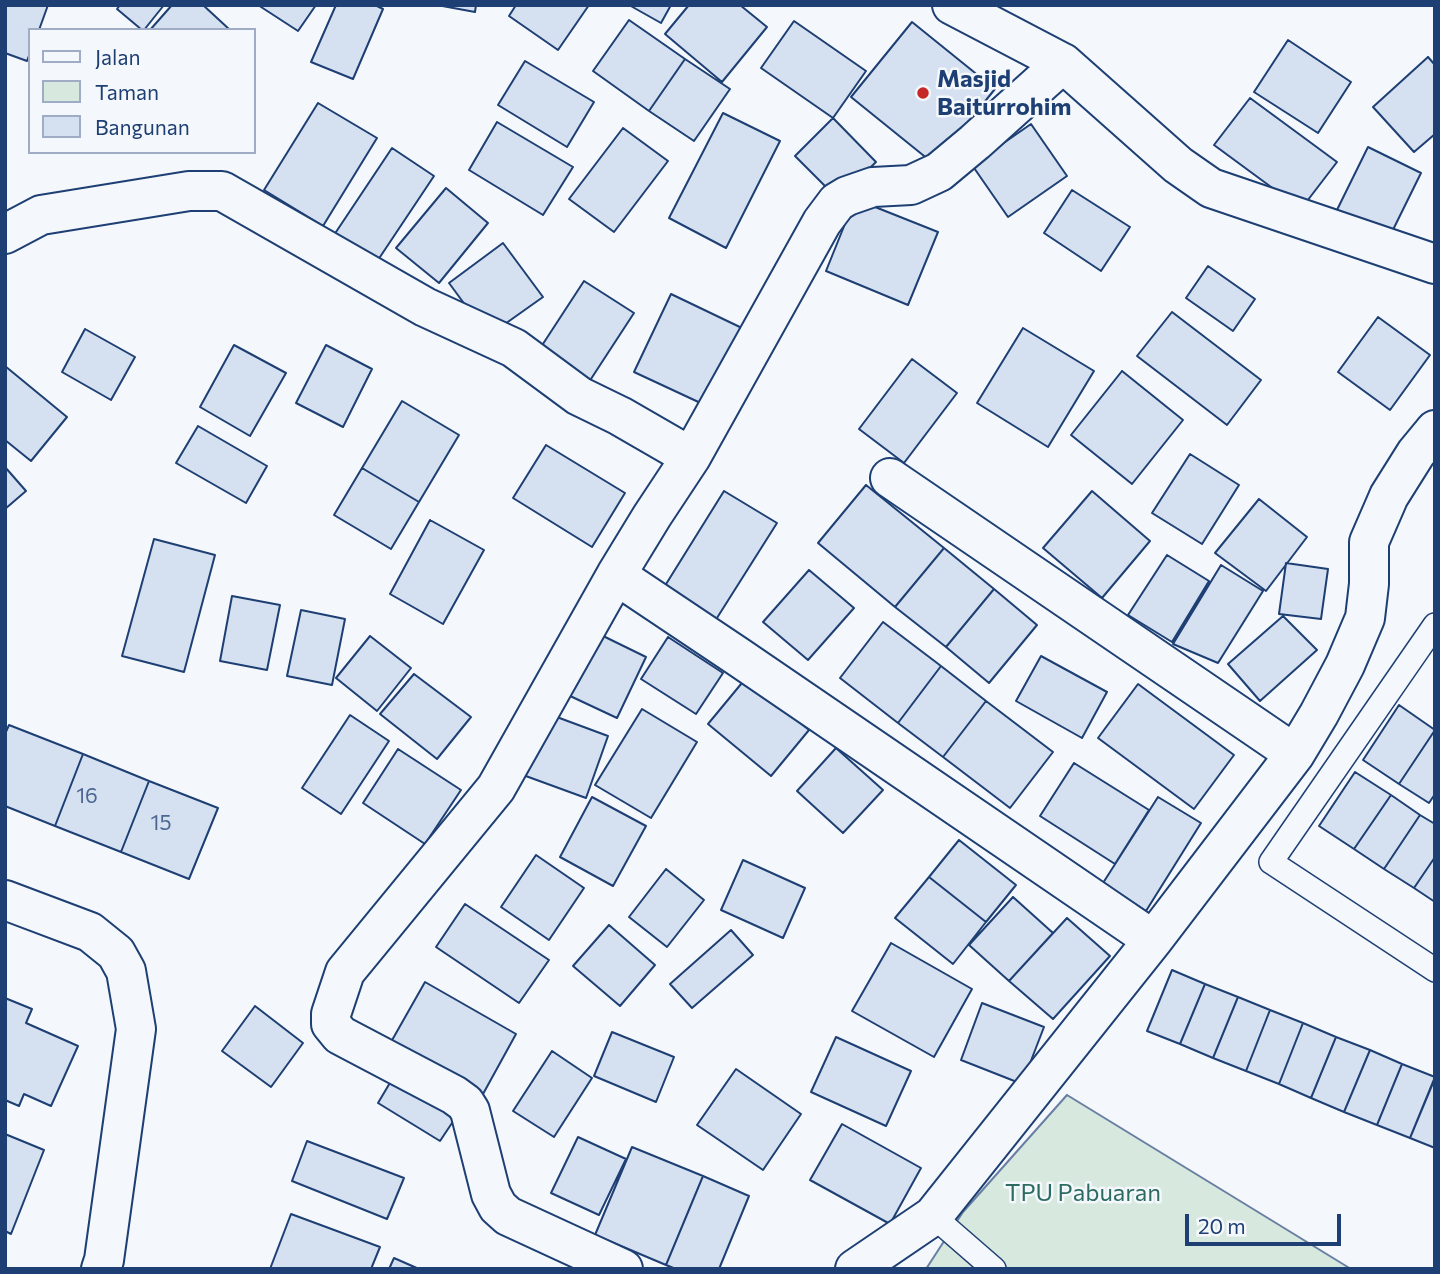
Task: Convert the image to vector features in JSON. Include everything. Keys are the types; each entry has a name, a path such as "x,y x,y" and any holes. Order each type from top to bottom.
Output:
{"street":[{"path":"952,5 1063,63 1178,165 1211,188 1435,264"},
{"path":"623,1269 508,1216 498,1207 491,1194 470,1111 465,1103 340,1035 331,1024 331,1014 345,972 496,788 616,575 691,457 822,222 837,202 873,187 911,185 939,172 1063,63"},
{"path":"5,234 41,215 189,191 222,191 425,307 514,348 579,396 691,457"},
{"path":"855,1269 933,1216 1153,940 1295,754 1345,665 1364,618 1369,584 1369,542 1389,496 1416,453 1435,430"},
{"path":"890,478 1295,754"},
{"path":"616,575 1153,940"},
{"path":"5,900 90,932 116,953 126,971 135,1029 101,1269"}],"lane":[{"path":"1435,625 1427,651 1271,862 1435,970"},
{"path":"933,1216 994,1269"}],"green space":[{"name":"TPU Pabuaran","path":"1067,1095 1351,1269 926,1269 963,1212"}],"building":[{"path":"5,5 48,5 40,28 28,28 27,61 5,53"},
{"path":"120,5 164,5 146,28 140,28 117,9"},
{"path":"172,5 203,5 228,28 152,28"},
{"path":"258,5 316,5 298,31"},
{"path":"336,5 375,5 383,9 353,79 311,62"},
{"path":"437,5 476,5 475,12"},
{"path":"516,5 589,5 558,50 509,16"},
{"path":"629,5 671,5 661,23"},
{"path":"689,5 740,5 767,27 722,82 665,34"},
{"path":"629,20 685,59 649,111 593,71"},
{"path":"794,21 866,71 833,118 761,68"},
{"name":"Masjid Baiturrohim","path":"912,22 995,89 934,164 851,97"},
{"path":"1288,40 1351,82 1318,133 1254,92"},
{"path":"1428,57 1435,65 1435,134 1414,152 1373,107"},
{"path":"685,59 730,89 694,141 649,111"},
{"path":"525,61 594,102 567,147 498,105"},
{"path":"1250,98 1337,162 1301,209 1214,145"},
{"path":"318,103 377,138 323,226 264,190"},
{"path":"723,113 780,141 726,248 669,218"},
{"path":"833,118 876,162 838,199 795,156"},
{"path":"497,122 573,167 543,215 469,170"},
{"path":"1031,124 1067,176 1008,217 972,165"},
{"path":"623,128 668,161 614,232 569,199"},
{"path":"1368,147 1421,173 1386,244 1333,218"},
{"path":"392,148 434,176 374,266 332,238"},
{"path":"446,188 488,223 439,283 396,248"},
{"path":"1072,190 1130,227 1101,271 1044,233"},
{"path":"855,199 938,232 908,305 826,271"},
{"path":"503,243 543,297 488,336 449,283"},
{"path":"1208,266 1255,299 1233,331 1186,298"},
{"path":"584,281 634,313 589,382 539,350"},
{"path":"671,294 744,329 707,406 634,372"},
{"path":"1172,312 1261,380 1227,425 1137,356"},
{"path":"1378,317 1430,355 1390,410 1338,372"},
{"path":"1023,328 1094,371 1048,447 977,403"},
{"path":"85,329 135,357 111,400 62,372"},
{"path":"234,345 286,373 250,436 200,407"},
{"path":"326,345 372,369 343,427 296,403"},
{"path":"912,359 957,393 904,463 859,429"},
{"path":"5,366 67,417 31,461 5,440"},
{"path":"1122,371 1183,420 1132,484 1071,435"},
{"path":"402,401 459,435 419,502 362,468"},
{"path":"198,426 267,466 246,503 176,463"},
{"path":"546,445 625,493 592,547 513,498"},
{"path":"1190,454 1239,485 1202,544 1152,513"},
{"path":"5,467 26,491 5,509"},
{"path":"362,468 419,502 391,549 334,515"},
{"path":"866,485 944,548 895,607 818,543"},
{"path":"724,491 777,523 710,629 658,597"},
{"path":"1092,491 1150,541 1102,598 1043,548"},
{"path":"1259,499 1307,537 1266,591 1215,553"},
{"path":"430,520 484,550 443,624 390,594"},
{"path":"154,539 215,555 184,672 122,656"},
{"path":"944,548 994,589 946,647 895,607"},
{"path":"1167,555 1209,581 1172,642 1128,615"},
{"path":"1286,563 1328,569 1321,619 1279,614"},
{"path":"1221,565 1263,591 1218,663 1173,644"},
{"path":"809,570 854,608 808,660 763,622"},
{"path":"994,589 1037,625 989,683 946,647"},
{"path":"232,596 280,605 267,670 220,661"},
{"path":"301,610 345,619 332,685 287,676"},
{"path":"1283,616 1317,650 1260,701 1228,664"},
{"path":"883,622 941,666 898,723 840,678"},
{"path":"597,633 646,657 617,718 568,695"},
{"path":"370,636 411,668 377,711 336,678"},
{"path":"668,637 723,673 696,714 641,679"},
{"path":"1041,656 1107,692 1082,738 1016,701"},
{"path":"941,666 986,701 943,757 898,723"},
{"path":"414,674 471,717 437,759 380,714"},
{"path":"746,678 809,730 771,776 708,724"},
{"path":"1138,684 1234,755 1194,809 1098,738"},
{"path":"986,701 1053,752 1010,808 943,757"},
{"path":"1399,705 1435,730 1399,784 1363,760"},
{"path":"642,709 697,742 651,818 595,785"},
{"path":"546,713 608,736 586,798 523,775"},
{"path":"350,715 389,741 341,814 302,788"},
{"path":"9,725 83,754 55,826 5,806 5,734"},
{"path":"1435,730 1435,794 1429,803 1399,784"},
{"path":"836,748 883,790 843,833 797,791"},
{"path":"398,749 461,790 425,844 363,803"},
{"path":"83,754 149,781 121,852 55,826"},
{"path":"1074,763 1149,810 1115,864 1040,816"},
{"path":"1355,772 1391,795 1354,849 1319,826"},
{"path":"149,781 218,808 189,879 121,852"},
{"path":"1391,795 1420,815 1384,869 1354,849"},
{"path":"592,797 646,826 613,886 560,857"},
{"path":"1158,797 1201,823 1146,911 1103,883"},
{"path":"1420,815 1435,824 1435,857 1414,888 1384,869"},
{"path":"959,840 1016,885 986,922 929,877"},
{"path":"536,855 584,888 549,940 501,907"},
{"path":"1435,857 1435,902 1414,888"},
{"path":"743,860 805,888 783,938 721,910"},
{"path":"666,869 704,900 667,947 629,917"},
{"path":"929,877 986,922 953,964 895,918"},
{"path":"1013,897 1053,933 1009,981 969,945"},
{"path":"465,904 549,960 519,1003 436,947"},
{"path":"1067,918 1110,956 1053,1019 1009,981"},
{"path":"609,925 655,965 620,1006 573,966"},
{"path":"731,930 753,955 692,1008 670,984"},
{"path":"891,943 972,989 934,1057 852,1011"},
{"path":"1172,970 1205,984 1180,1044 1147,1031"},
{"path":"425,982 516,1034 483,1094 391,1042"},
{"path":"1205,984 1238,997 1213,1058 1180,1044"},
{"path":"1238,997 1270,1010 1246,1071 1213,1058"},
{"path":"5,998 32,1009 26,1023 78,1046 51,1106 24,1094 19,1106 5,1100"},
{"path":"982,1003 1044,1027 1022,1084 961,1060"},
{"path":"255,1006 303,1043 271,1087 222,1051"},
{"path":"1270,1010 1303,1023 1279,1084 1246,1071"},
{"path":"1303,1023 1336,1037 1311,1098 1279,1084"},
{"path":"612,1032 674,1057 656,1102 594,1076"},
{"path":"836,1037 911,1071 886,1126 811,1092"},
{"path":"1336,1037 1370,1050 1344,1112 1311,1098"},
{"path":"1370,1050 1402,1064 1377,1125 1344,1112"},
{"path":"552,1051 592,1078 554,1137 513,1111"},
{"path":"1402,1064 1435,1077 1410,1138 1377,1125"},
{"path":"736,1069 801,1114 763,1170 697,1125"},
{"path":"397,1071 460,1111 440,1141 378,1103"},
{"path":"1435,1078 1435,1148 1410,1138"},
{"path":"842,1124 921,1168 890,1224 810,1180"},
{"path":"5,1134 44,1150 11,1234 5,1231"},
{"path":"578,1137 626,1159 599,1215 551,1193"},
{"path":"307,1141 404,1178 387,1219 292,1181"},
{"path":"632,1147 703,1176 666,1265 595,1235"},
{"path":"703,1176 749,1196 719,1269 676,1269 666,1265"},
{"path":"291,1214 380,1247 371,1269 270,1269"},
{"path":"394,1258 419,1269 389,1269"}],"place":[{"name":"Masjid Baiturrohim","path":"923,93"}]}
